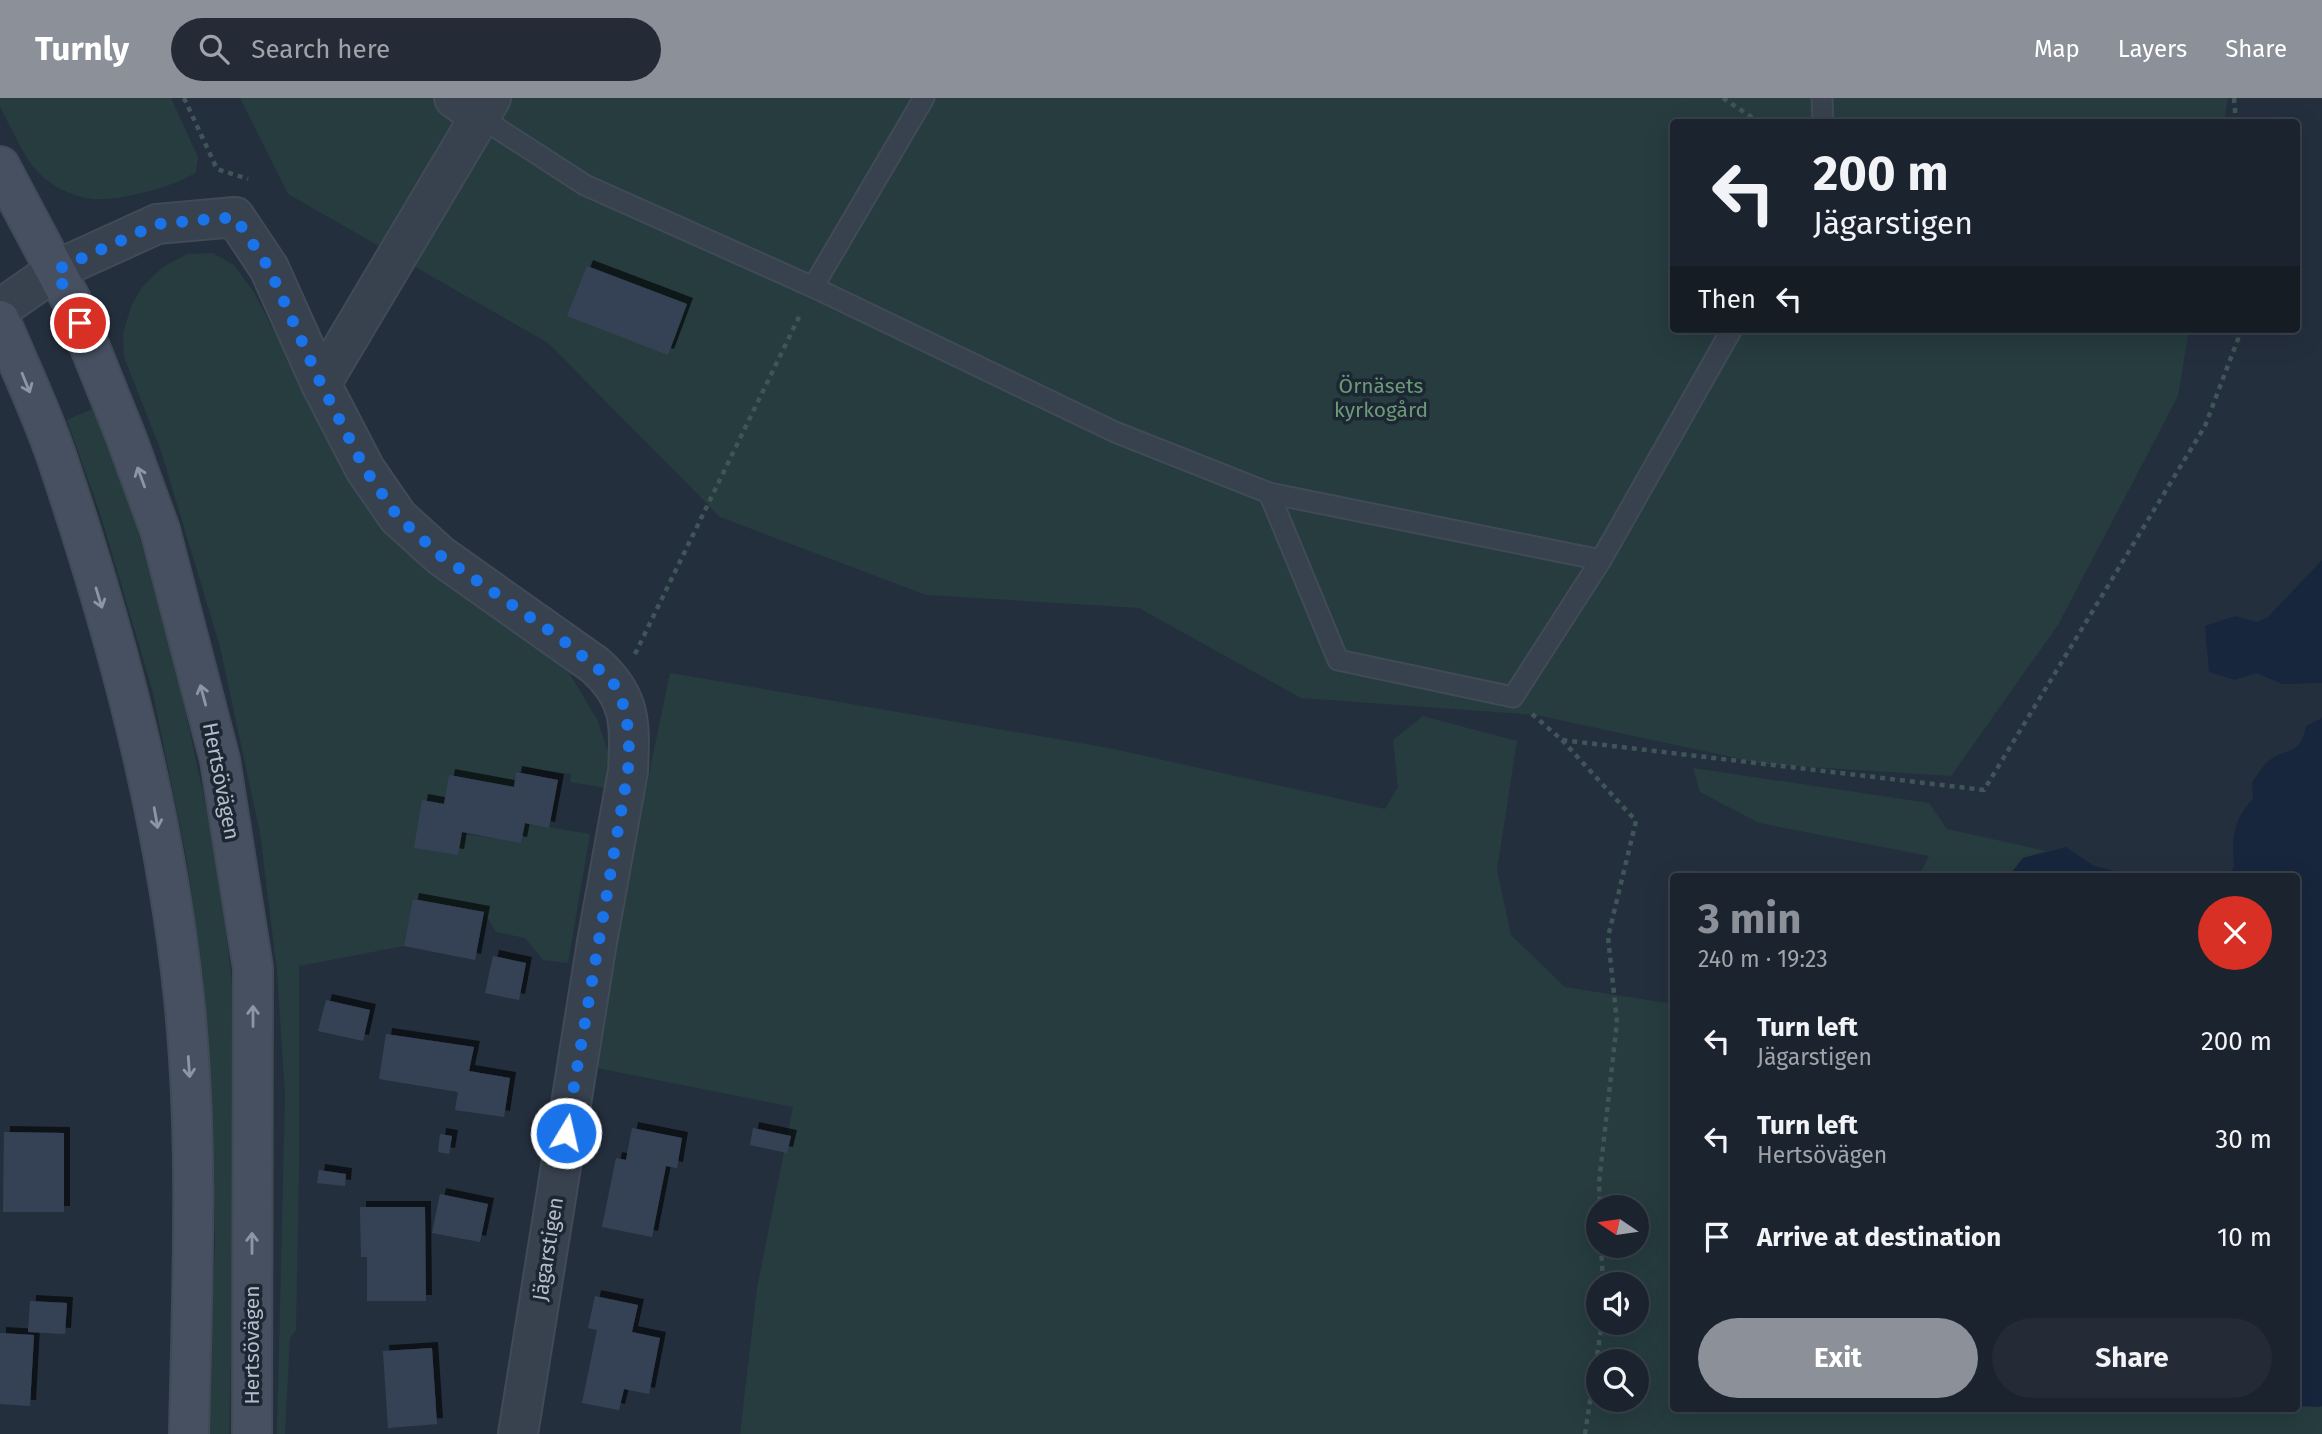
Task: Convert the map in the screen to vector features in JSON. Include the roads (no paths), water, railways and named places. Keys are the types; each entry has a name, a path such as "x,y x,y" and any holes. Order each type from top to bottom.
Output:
{"main road":[{"name":"Hertsövägen","path":"0,166 76,312 160,530 220,760 253,968 252,1434"},
{"path":"0,320 56,456 130,695 164,863 184,997 192,1102 194,1196 189,1434"}],"street":[{"path":"321,384 475,104"},
{"name":"Jägarstigen","path":"0,309 56,270 157,224 235,217 269,268 321,384 365,469 398,517 441,556 595,665 612,680 618,690 626,711 628,771 595,956 518,1434"}],"lane":[{"path":"813,287 924,98"},
{"path":"1822,98 1823,119"},
{"path":"475,104 585,185 813,287 1115,432 1269,493 1601,561"},
{"path":"1269,493 1338,660 1513,697 1601,561 1730,333"}],"water":[{"path":"2322,560 2322,683 2282,684 2256,673 2235,680 2209,672 2205,626 2235,616 2257,622 2268,617"},
{"path":"2322,718 2322,1406 2319,1407 2300,1406 2300,873 2228,873 2234,868 2233,848 2237,823 2253,799 2252,782 2270,760 2297,747 2306,726"},
{"path":"2066,847 2094,866 2124,873 2014,873 2013,871 2023,858"}],"park label":[{"name":"Örnäsets kyrkogård","path":"1381,398"}]}
